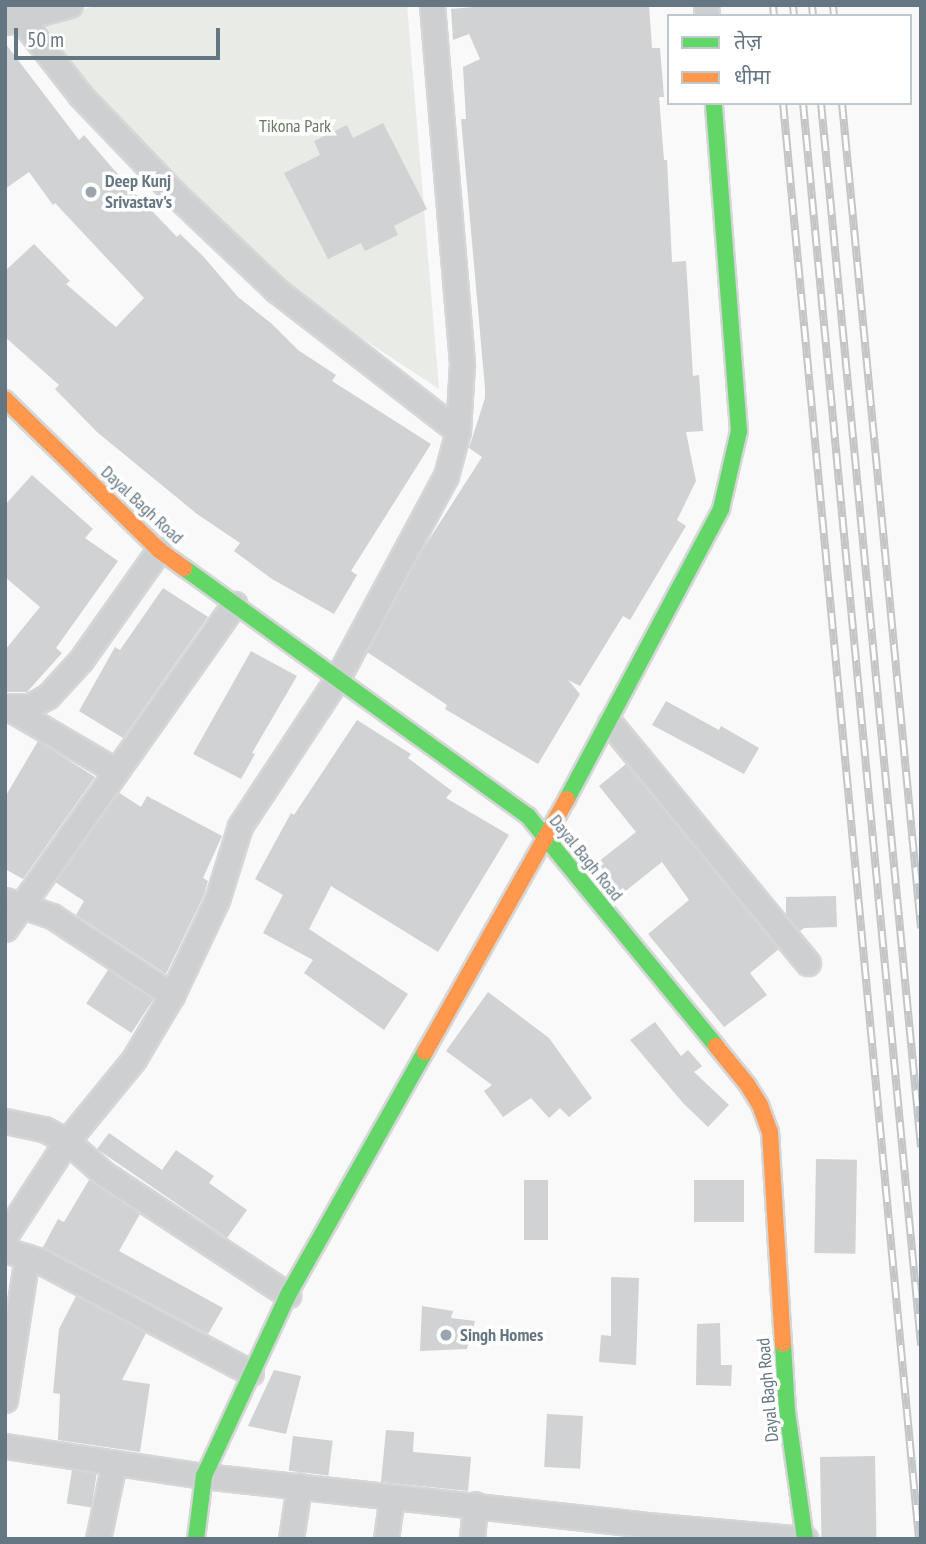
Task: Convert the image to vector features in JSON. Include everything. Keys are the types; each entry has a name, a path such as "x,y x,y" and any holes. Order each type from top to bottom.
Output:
{"street":[{"path":"71,5 13,15 80,96 176,195 276,290 458,431"},
{"path":"5,1236 67,1141 128,1068 172,995 217,900 240,827 337,680 446,476 458,431 462,363 432,5"},
{"path":"196,1539 204,1476 288,1295 610,723 721,509 739,431 714,105"},
{"name":"Dayal Bagh Road","path":"5,399 159,550 518,809 747,1084 770,1132 787,1411 805,1539"},
{"path":"5,706 30,706 48,696 81,660 159,550"},
{"path":"5,929 14,903 116,771 234,604"},
{"path":"5,706 116,771"},
{"path":"610,723 808,963"},
{"path":"14,903 52,916 172,995"},
{"path":"5,1121 44,1129 67,1141 103,1173 288,1295"},
{"path":"5,1400 16,1254 38,1260 251,1373"},
{"path":"5,1446 204,1476 475,1504 586,1529 805,1539"},
{"path":"98,1539 114,1463"},
{"path":"291,1539 299,1486"},
{"path":"386,1539 392,1496"},
{"path":"472,1539 475,1504"}],"green space":[{"name":"Tikona Park","path":"101,5 407,5 439,389 284,287 27,21"}],"building":[{"path":"496,5 649,5 652,48 660,48 664,97 659,97 664,160 667,160 672,262 686,261 693,376 699,375 703,431 686,432 696,481 677,520 686,526 630,620 623,616 580,686 568,680 580,694 538,764 445,709 447,705 367,652 423,549 482,457 469,448 485,398 485,388 461,119 466,119 463,67 480,59 469,34 453,40 451,9"},
{"path":"5,43 79,140 84,135 128,186 177,237 180,234 203,256 238,297 272,324 298,350 336,375 332,381 431,444 351,571 357,575 334,614 272,579 234,551 240,543 197,514 97,432 55,389 59,385 5,337 5,271 34,244 70,281 66,284 116,327 144,298 55,203 53,205 29,172 5,189"},
{"path":"383,123 427,209 394,226 398,235 365,251 361,243 328,259 284,173 320,155 314,141 347,125 353,138"},
{"path":"32,475 93,529 85,538 118,561 56,648 62,653 27,692 5,692 5,650 40,607 5,577 5,505"},
{"path":"163,588 208,617 123,738 79,711 115,647 120,650"},
{"path":"251,651 297,676 252,753 255,754 241,779 193,754"},
{"path":"666,701 719,730 721,726 759,748 744,774 652,725"},
{"path":"357,720 411,754 408,758 452,791 446,798 509,835 438,952 331,886 309,929 408,994 384,1030 304,973 313,960 263,933 283,895 255,879 291,813 294,815"},
{"path":"38,741 95,777 23,879 5,869 5,797"},
{"path":"626,764 779,949 750,973 767,995 724,1027 648,934 689,900 662,862 618,897 593,866 636,832 599,786"},
{"path":"118,792 141,807 147,796 222,836 203,878 208,881 204,895 166,974 76,915 84,901 55,882"},
{"path":"836,896 837,927 804,928 800,931 786,915 786,897"},
{"path":"108,970 153,999 132,1033 86,1004"},
{"path":"488,992 549,1038 592,1098 569,1117 560,1108 549,1118 531,1098 503,1117 484,1091 492,1085 446,1051"},
{"path":"655,1022 681,1056 688,1050 702,1066 694,1072 729,1105 708,1127 683,1103 630,1040"},
{"path":"109,1133 162,1170 176,1150 214,1176 209,1183 247,1210 227,1238 97,1149"},
{"path":"816,1159 857,1160 855,1254 814,1253"},
{"path":"89,1180 140,1214 119,1251 223,1308 208,1334 43,1247 58,1219 64,1222"},
{"path":"524,1180 548,1180 548,1240 524,1240"},
{"path":"694,1180 744,1180 744,1222 694,1222"},
{"path":"611,1277 639,1278 636,1365 599,1362 601,1335 611,1336"},
{"path":"76,1296 146,1333 122,1380 150,1384 140,1452 58,1440 60,1394 53,1393 59,1329"},
{"name":"Singh Homes","path":"422,1306 453,1311 451,1318 475,1321 467,1349 420,1351"},
{"path":"720,1323 721,1365 732,1365 731,1386 696,1385 697,1324"},
{"path":"274,1370 301,1376 286,1434 248,1426"},
{"path":"547,1414 583,1416 580,1469 544,1467"},
{"path":"386,1430 414,1432 413,1452 471,1457 468,1491 381,1482"},
{"path":"293,1436 333,1441 328,1476 289,1471"},
{"path":"875,1456 876,1539 821,1539 820,1457"},
{"path":"72,1470 97,1474 91,1507 67,1504"}],"railway":[{"path":"773,5 774,14"},
{"path":"793,5 794,14"},
{"path":"812,5 813,14"},
{"path":"833,5 834,14"},
{"path":"783,105 919,1539"},
{"path":"803,105 921,1345"},
{"path":"821,105 921,1147"},
{"path":"842,105 921,928"}],"traffic: fast":[{"path":"567,799 721,509 739,431 714,105"},
{"path":"184,568 528,816 716,1046"},
{"path":"196,1539 204,1476 288,1295 425,1052"},
{"path":"783,1344 787,1411 805,1539"}],"traffic: slow":[{"path":"5,399 159,550 184,568"},
{"path":"425,1052 567,799"},
{"path":"716,1046 747,1084 760,1105 770,1132 783,1344"}],"place":[{"name":"Deep Kunj Srivastav's","path":"91,192"},
{"name":"Singh Homes","path":"446,1335"}]}
